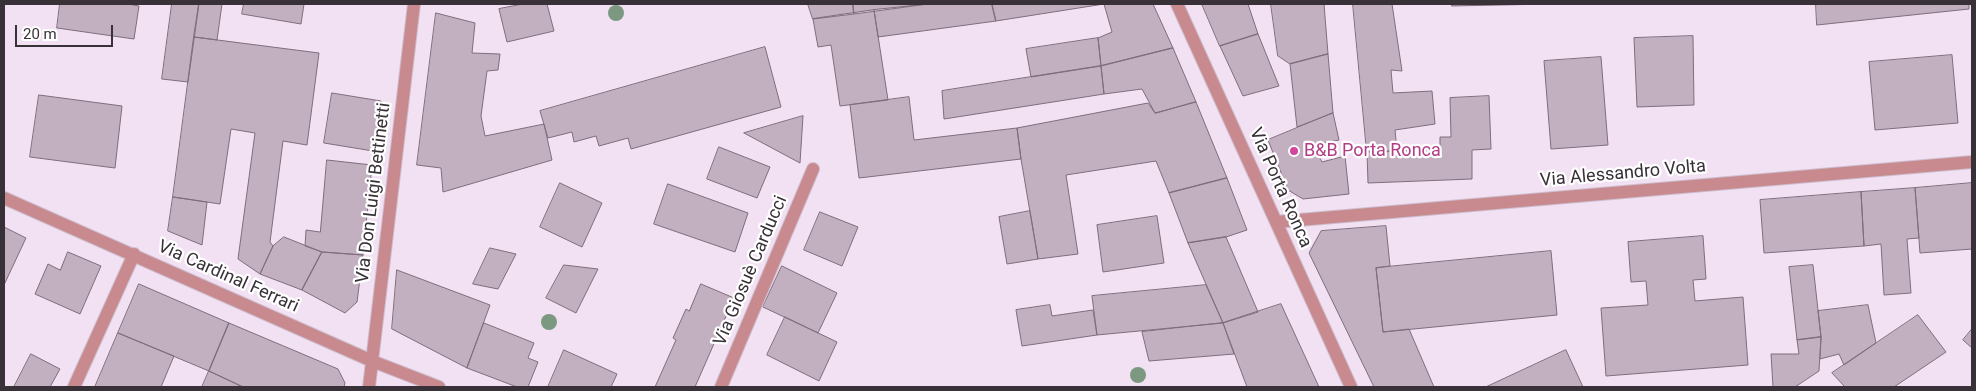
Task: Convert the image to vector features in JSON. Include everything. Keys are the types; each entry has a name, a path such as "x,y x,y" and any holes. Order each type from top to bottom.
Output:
{"street":[{"name":"Via Don Luigi Bettinetti","path":"369,387 414,4"},
{"name":"Via Porta Ronca","path":"1177,4 1351,387"},
{"name":"Via Alessandro Volta","path":"1276,222 1972,162"},
{"name":"Via Giosuè Carducci","path":"721,387 813,169"},
{"name":"Via Cardinal Ferrari","path":"4,198 372,361 439,387"},
{"path":"74,387 134,254"}],"building":[{"path":"60,4 128,4 139,6 134,39 57,28"},
{"path":"172,4 199,4 188,82 162,79"},
{"path":"199,4 222,4 217,40 194,37"},
{"path":"244,4 304,4 301,24 242,14"},
{"path":"523,4 547,4 554,31 507,42 499,9"},
{"path":"808,4 853,4 854,14 813,19"},
{"path":"853,4 928,4 854,14"},
{"path":"928,4 992,4 996,21 878,37 874,10"},
{"path":"992,4 1104,4 996,21"},
{"path":"1104,4 1153,4 1173,48 1101,66 1098,38 1112,32"},
{"path":"1202,4 1248,4 1258,34 1220,46"},
{"path":"1271,4 1324,4 1328,54 1290,64 1278,56"},
{"path":"1353,4 1392,4 1402,71 1391,70 1393,93 1432,91 1435,124 1395,130 1397,151 1367,152"},
{"path":"1452,4 1549,4 1452,6"},
{"path":"1816,4 1969,4 1969,9 1817,25"},
{"path":"874,10 888,100 840,106 831,45 818,47 813,19"},
{"path":"436,13 475,23 472,53 500,54 498,70 487,71 481,116 485,136 544,124 552,160 443,192 441,168 417,165"},
{"path":"1258,34 1279,86 1243,96 1220,46"},
{"path":"1693,36 1694,105 1637,107 1634,38"},
{"path":"194,37 319,53 307,145 283,141 270,242 273,246 260,274 238,259 255,133 231,129 220,204 173,197"},
{"path":"1098,38 1101,66 1031,77 1026,49"},
{"path":"765,47 781,107 631,149 628,138 599,146 596,136 574,142 572,132 548,138 540,111"},
{"path":"1173,48 1196,102 1155,113 1142,89 1104,94 1101,66"},
{"path":"1328,54 1333,113 1297,127 1290,64"},
{"path":"1952,55 1958,123 1875,130 1869,62"},
{"path":"1601,57 1608,145 1551,149 1544,61"},
{"path":"1101,66 1104,94 944,119 942,91"},
{"path":"332,93 381,101 373,151 324,143"},
{"path":"39,95 122,106 115,168 30,157"},
{"path":"1489,96 1491,149 1472,150 1472,179 1368,183 1367,152 1440,149 1440,137 1451,137 1450,98"},
{"path":"909,97 914,140 1017,128 1021,159 859,178 850,105"},
{"path":"1196,102 1227,178 1169,193 1156,161 1066,175 1078,254 1038,259 1017,128 1148,103 1155,113"},
{"name":"B&B Porta Ronca","path":"1333,113 1339,140 1313,145 1322,162 1345,156 1349,194 1303,199 1288,190 1268,140"},
{"path":"803,116 800,163 744,133"},
{"path":"719,147 770,167 757,198 707,179"},
{"path":"327,160 372,165 363,255 322,252 305,246 306,230 320,232"},
{"path":"1227,178 1247,230 1226,237 1188,243 1169,193"},
{"path":"560,183 602,203 582,247 540,227"},
{"path":"1972,183 1972,249 1920,253 1915,188"},
{"path":"668,184 748,213 735,252 654,224"},
{"path":"1915,188 1919,238 1907,239 1911,293 1884,295 1881,244 1864,246 1861,192"},
{"path":"1861,192 1864,246 1764,253 1760,200"},
{"path":"173,197 207,202 202,245 168,231"},
{"path":"1030,211 1038,259 1007,264 999,217"},
{"path":"820,212 858,227 842,266 804,250"},
{"path":"1157,216 1164,263 1103,272 1097,225"},
{"path":"1386,226 1390,266 1376,268 1383,332 1409,329 1434,387 1374,387 1309,253 1321,231"},
{"path":"4,227 26,238 4,285"},
{"path":"1703,236 1706,279 1693,280 1695,301 1743,297 1748,365 1606,376 1601,308 1648,305 1646,281 1631,282 1628,242"},
{"path":"284,237 322,252 302,290 260,274 273,246"},
{"path":"1226,237 1258,312 1223,323 1188,243"},
{"path":"490,248 516,254 498,289 473,284"},
{"path":"1551,251 1557,315 1383,332 1376,268"},
{"path":"68,252 101,266 80,314 35,294 48,264 60,270"},
{"path":"322,252 363,255 357,302 345,313 302,290"},
{"path":"564,265 598,269 576,313 546,298"},
{"path":"1813,265 1821,337 1797,340 1789,267"},
{"path":"782,266 837,293 818,333 763,307"},
{"path":"397,270 490,305 467,368 392,329"},
{"path":"139,284 229,323 209,371 118,333"},
{"path":"701,284 734,298 695,387 655,387 676,340 673,338 686,309 689,311"},
{"path":"1206,285 1223,323 1097,335 1092,296"},
{"path":"1281,304 1319,387 1247,387 1223,323"},
{"path":"1050,305 1052,316 1093,310 1097,335 1022,346 1016,310"},
{"path":"1868,305 1876,343 1844,365 1839,354 1820,359 1821,337 1818,311"},
{"path":"1918,315 1946,352 1894,387 1845,387 1832,373"},
{"path":"785,317 837,342 819,381 767,355"},
{"path":"229,323 338,369 345,383 344,387 243,387 209,371"},
{"path":"484,323 534,343 528,358 538,362 528,387 517,387 467,368"},
{"path":"1223,323 1234,354 1149,361 1142,332"},
{"path":"1972,329 1972,348 1963,340"},
{"path":"118,333 174,356 161,387 95,387"},
{"path":"1821,337 1819,371 1795,387 1773,387 1771,354 1799,354 1797,340"},
{"path":"564,350 617,374 611,387 548,387"},
{"path":"1566,350 1583,387 1486,387"},
{"path":"31,354 60,369 50,387 14,387"},
{"path":"209,371 243,387 202,387"}],"place":[{"name":"B&B Porta Ronca","path":"1294,151"}]}
